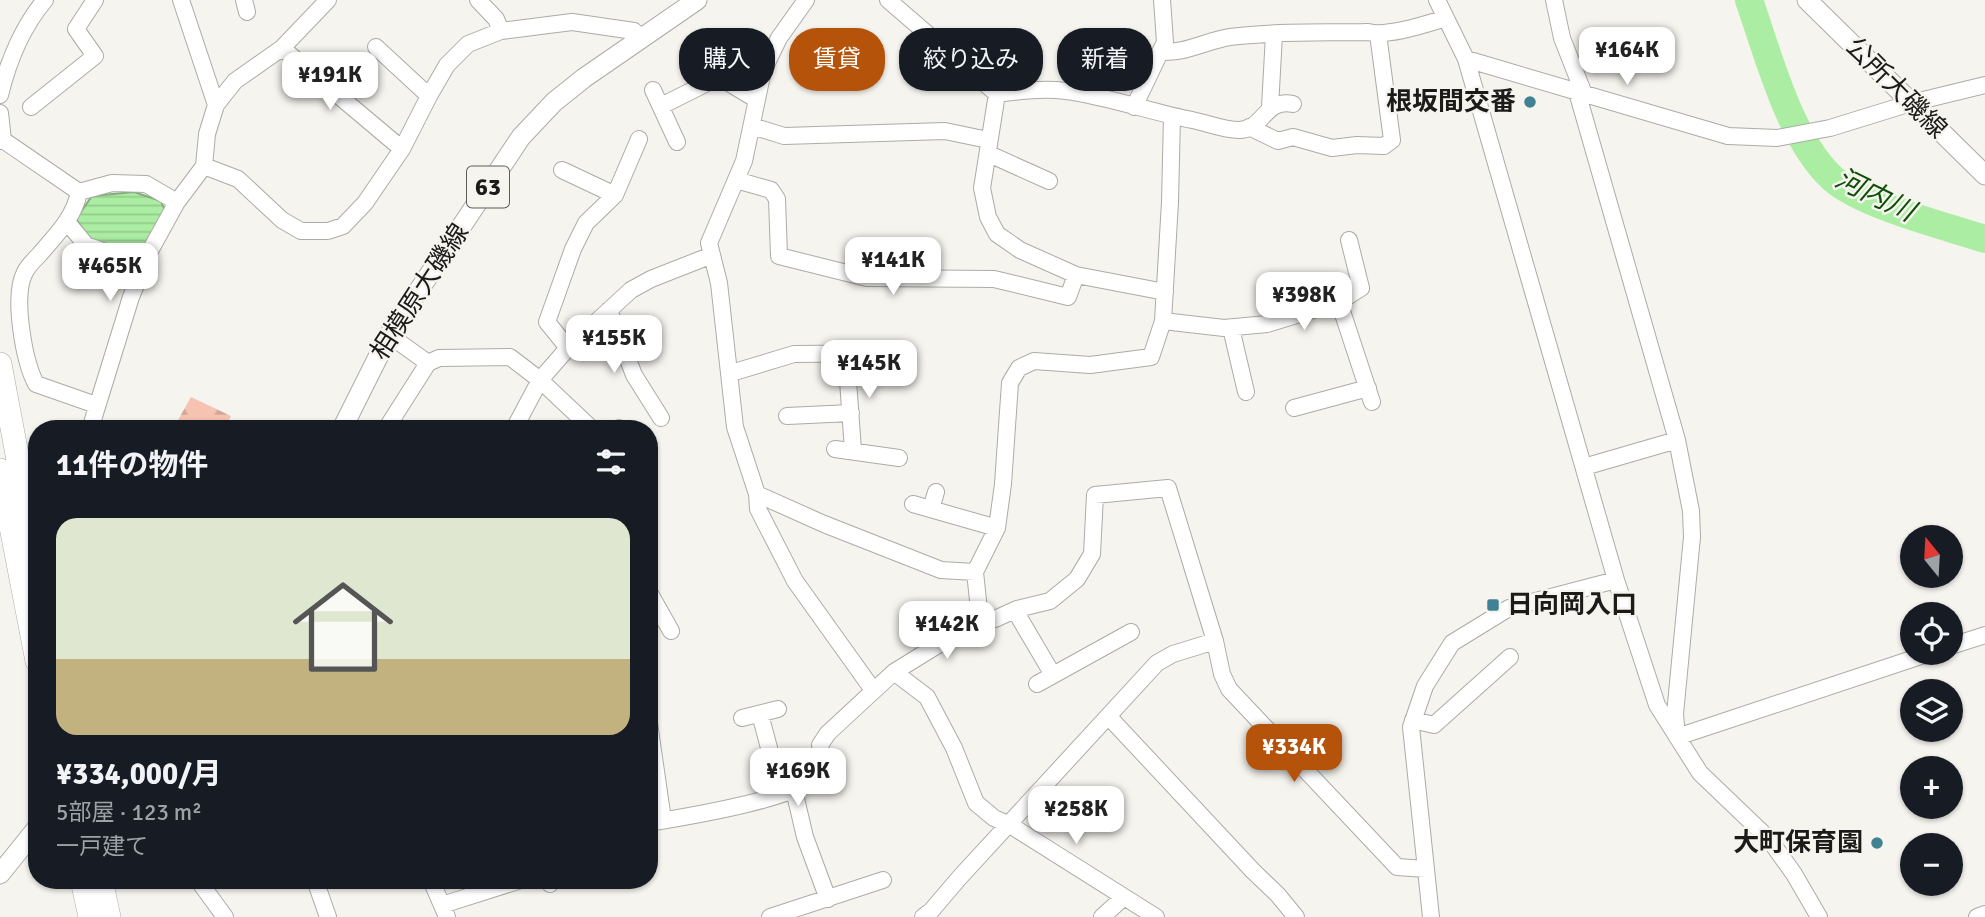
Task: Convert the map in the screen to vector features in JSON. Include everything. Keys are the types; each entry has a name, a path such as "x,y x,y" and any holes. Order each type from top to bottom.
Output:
{"highway":[{"path":"0,364 28,513"},
{"path":"0,470 28,615"},
{"path":"84,889 90,917"},
{"path":"103,889 109,917"}],"main road":[{"name":"相模原大磯線","path":"346,420 389,335 521,137 554,102 697,0"},
{"name":"公所大磯線","path":"1807,0 1985,176"},
{"path":"0,874 28,839"}],"street":[{"path":"0,95 5,73 27,26 46,0"},
{"path":"31,107 95,56 76,29 95,0"},
{"path":"181,0 216,105"},
{"path":"93,420 131,297 144,266 177,202 204,166 207,134 216,105 235,82 282,48 328,0"},
{"path":"478,0 496,19 501,31"},
{"path":"806,0 779,38 763,71 744,161 709,243 719,283 735,427 757,494 758,509 795,581 873,690"},
{"path":"888,0 997,94 1028,90 1067,91 1172,116 1245,128 1278,141 1293,137 1332,148 1384,146 1392,140 1378,34"},
{"path":"1134,107 1165,42 1162,0"},
{"path":"1437,0 1466,59 1616,580 1657,705 1700,773 1769,839 1794,874 1819,917"},
{"path":"1554,0 1562,38 1580,93 1677,440 1691,511 1692,537 1675,714 1677,737"},
{"path":"1161,51 1178,52 1210,40 1234,36 1368,32 1378,34 1414,28 1446,18"},
{"path":"204,166 238,179 282,220 302,231 328,231 343,226 365,203 402,149 447,65 468,44 501,31 572,22 634,30 641,38"},
{"path":"1245,128 1266,114 1270,107 1274,35"},
{"path":"376,47 429,96"},
{"path":"282,48 402,149"},
{"path":"1466,59 1728,136 1788,136 1985,85"},
{"path":"660,106 719,77 757,100"},
{"path":"653,90 677,142"},
{"path":"997,94 982,188 988,217 997,234 1020,250 1076,275 1165,292"},
{"path":"1270,107 1284,102 1293,104"},
{"path":"0,113 2,140 79,192 112,183 146,184 177,202"},
{"path":"980,619 975,572 997,528 1010,383 1019,368 1034,360 1090,365 1151,358 1163,321 1172,116"},
{"path":"752,126 784,136 945,131 988,147 1049,181"},
{"path":"568,348 547,322 573,249 586,223 615,195 639,139"},
{"path":"562,170 615,195"},
{"path":"736,180 771,190 777,199 779,256 867,278 994,279 1068,297 1076,275"},
{"path":"79,192 77,204 67,222 25,271 20,286 20,318 30,373 36,384 96,405"},
{"path":"67,222 86,245 144,266"},
{"path":"1163,321 1231,328 1267,324 1339,302 1361,288 1349,240"},
{"path":"519,420 540,380 568,348 631,290 651,279 712,255"},
{"path":"1294,408 1370,395 1339,302"},
{"path":"609,310 634,375 661,418"},
{"path":"1231,328 1246,393"},
{"path":"389,335 428,363"},
{"path":"846,353 853,450"},
{"path":"731,373 794,354 904,353"},
{"path":"392,420 428,363 439,358 510,358 540,380 582,420"},
{"path":"787,416 851,413"},
{"path":"1584,467 1677,440"},
{"path":"835,449 899,458"},
{"path":"658,822 726,809 820,778 825,771 820,746 828,733 894,672 980,619 995,619 1017,609 1050,601 1077,579 1092,555 1095,495 1168,488 1215,641 1222,674 1229,689 1397,867 1426,869"},
{"path":"931,509 936,492"},
{"path":"757,494 824,524 941,570 975,572"},
{"path":"913,504 997,528"},
{"path":"1431,917 1411,727 1425,686 1452,643 1509,608 1616,580"},
{"path":"658,608 671,631"},
{"path":"1017,609 1020,619 1053,675"},
{"path":"1037,684 1131,632"},
{"path":"1963,642 1985,635"},
{"path":"923,917 1157,663 1173,654 1215,641"},
{"path":"1413,720 1434,726 1510,657"},
{"path":"1677,737 1900,663"},
{"path":"894,672 927,697 954,748 976,803 994,818 1010,825 1156,917"},
{"path":"742,719 778,709"},
{"path":"761,714 828,899"},
{"path":"1109,717 1296,917"},
{"path":"769,917 883,880"},
{"path":"205,889 225,917"},
{"path":"318,889 328,917"},
{"path":"435,889 444,911 499,889"},
{"path":"1102,917 1124,897"},
{"path":"1977,917 1985,914"}],"green space":[{"path":"191,397 231,416 229,420 178,420"}],"shaded area":[{"path":"134,192 161,201 165,211 142,262 91,240 76,219 92,196"}],"waterway":[{"name":"河内川","path":"1749,0 1772,70 1792,118 1817,161 1832,178 1845,188 1883,206 1985,239"}],"place":[{"name":"根坂間交番","path":"1530,102"},
{"name":"日向岡入口","path":"1493,605"},
{"name":"大町保育園","path":"1877,843"}]}
